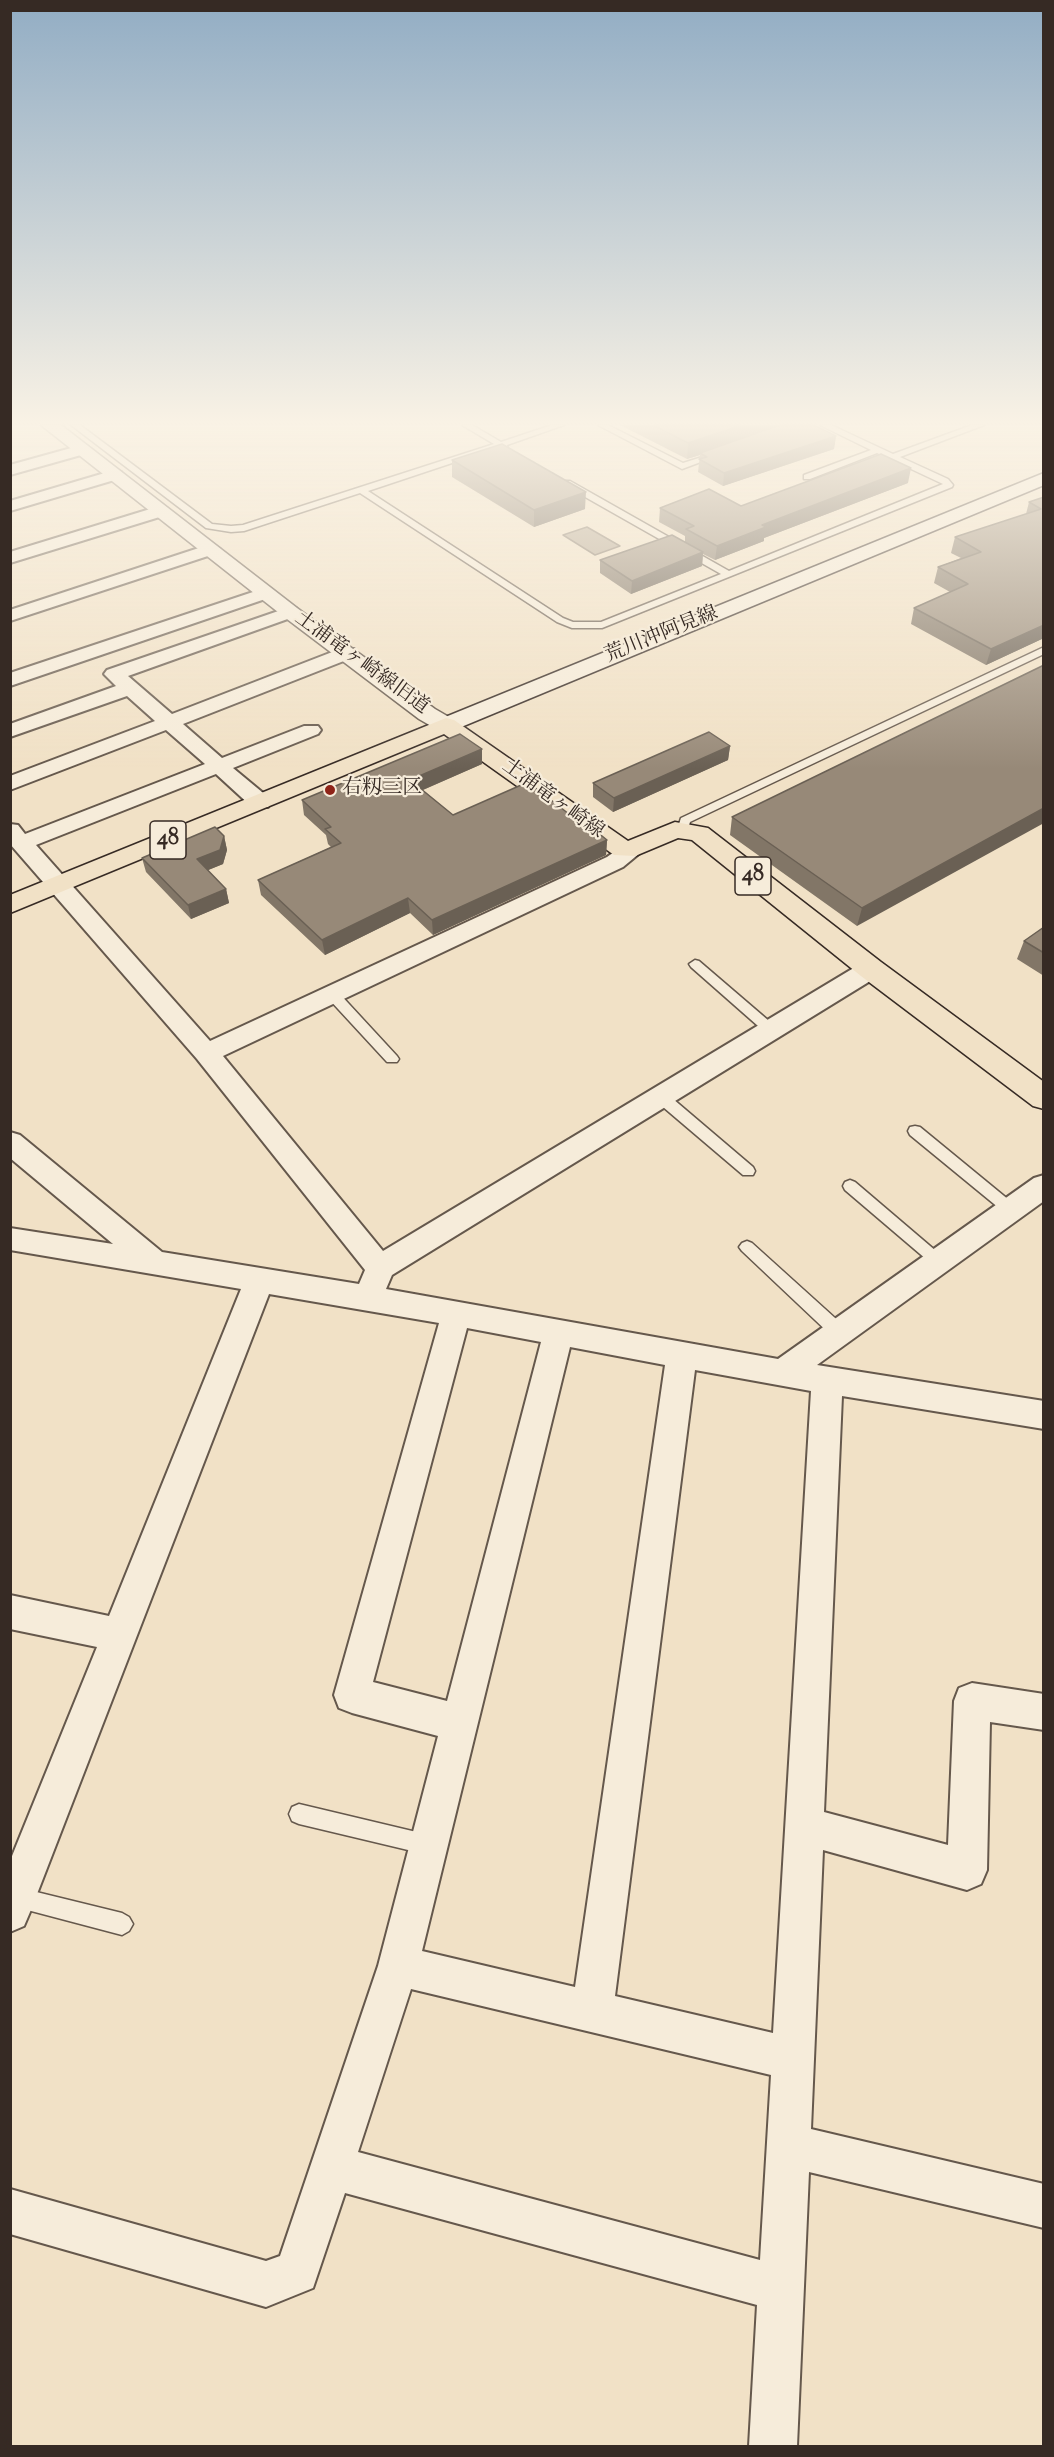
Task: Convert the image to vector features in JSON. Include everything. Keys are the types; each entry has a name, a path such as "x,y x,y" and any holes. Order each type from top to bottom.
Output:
{"main road":[{"name":"48","path":"10,905 446,725"},
{"name":"土浦竜ヶ崎線","path":"446,725 465,736 623,849 635,848 668,832 683,830"},
{"name":"48","path":"683,830 699,833 871,969 1044,1098"}],"street":[{"path":"10,558 69,540"},
{"name":"土浦竜ヶ崎線旧道","path":"198,540 290,612 427,714 446,725"},
{"name":"荒川沖阿見線","path":"446,725 895,540"},
{"path":"10,616 211,549"},
{"path":"10,680 265,593"},
{"path":"10,731 290,612"},
{"path":"103,648 170,722 260,802"},
{"path":"10,784 347,653"},
{"path":"311,730 16,837 206,1053 380,1268"},
{"path":"206,1053 615,862 635,848"},
{"path":"368,1298 380,1268 871,969"},
{"path":"10,1142 156,1264"},
{"path":"782,1373 1044,1186"},
{"path":"10,1239 368,1298 782,1373 1044,1415"},
{"path":"13,1904 259,1281"},
{"path":"456,1315 352,1695 459,1723"},
{"path":"10,2211 266,2284 297,2272 398,1966 558,1333"},
{"path":"592,2012 682,1355"},
{"path":"773,2446 827,1380"},
{"path":"10,1612 119,1635"},
{"path":"805,1826 967,1870 972,1701 1044,1712"},
{"path":"398,1966 793,2059"},
{"path":"788,2145 1044,2206"},
{"path":"332,2167 781,2289"}],"lane":[{"path":"439,540 572,625 602,625 813,540"},
{"path":"667,540 728,574"},
{"path":"683,830 684,820 1044,650"},
{"path":"696,964 771,1030"},
{"path":"332,994 392,1059"},
{"path":"661,1097 748,1171"},
{"path":"915,1131 1011,1209"},
{"path":"850,1186 938,1261"},
{"path":"747,1247 839,1332"},
{"path":"299,1814 429,1845"},
{"path":"13,1904 122,1924"}],"shaded area":[{"path":"570,540 609,540 620,546 595,555"}],"building":[{"path":"659,540 680,540 703,552 632,581 600,560"},
{"path":"705,540 733,540 717,546"},
{"path":"960,540 1044,540 1044,625 991,649 914,608 968,584 938,567 981,552"},
{"path":"1044,665 1044,808 862,908 732,817"},
{"path":"709,732 730,746 614,798 593,783"},
{"path":"460,734 482,749 410,780 453,815 528,782 583,825 586,823 607,840 432,920 408,898 322,940 258,880 341,843 325,829 331,827 302,800"},
{"path":"215,827 224,836 220,850 197,859 226,889 188,905 142,858"},
{"path":"1044,927 1044,953 1024,941"}],"place":[{"name":"右籾三区","path":"330,790"}]}
